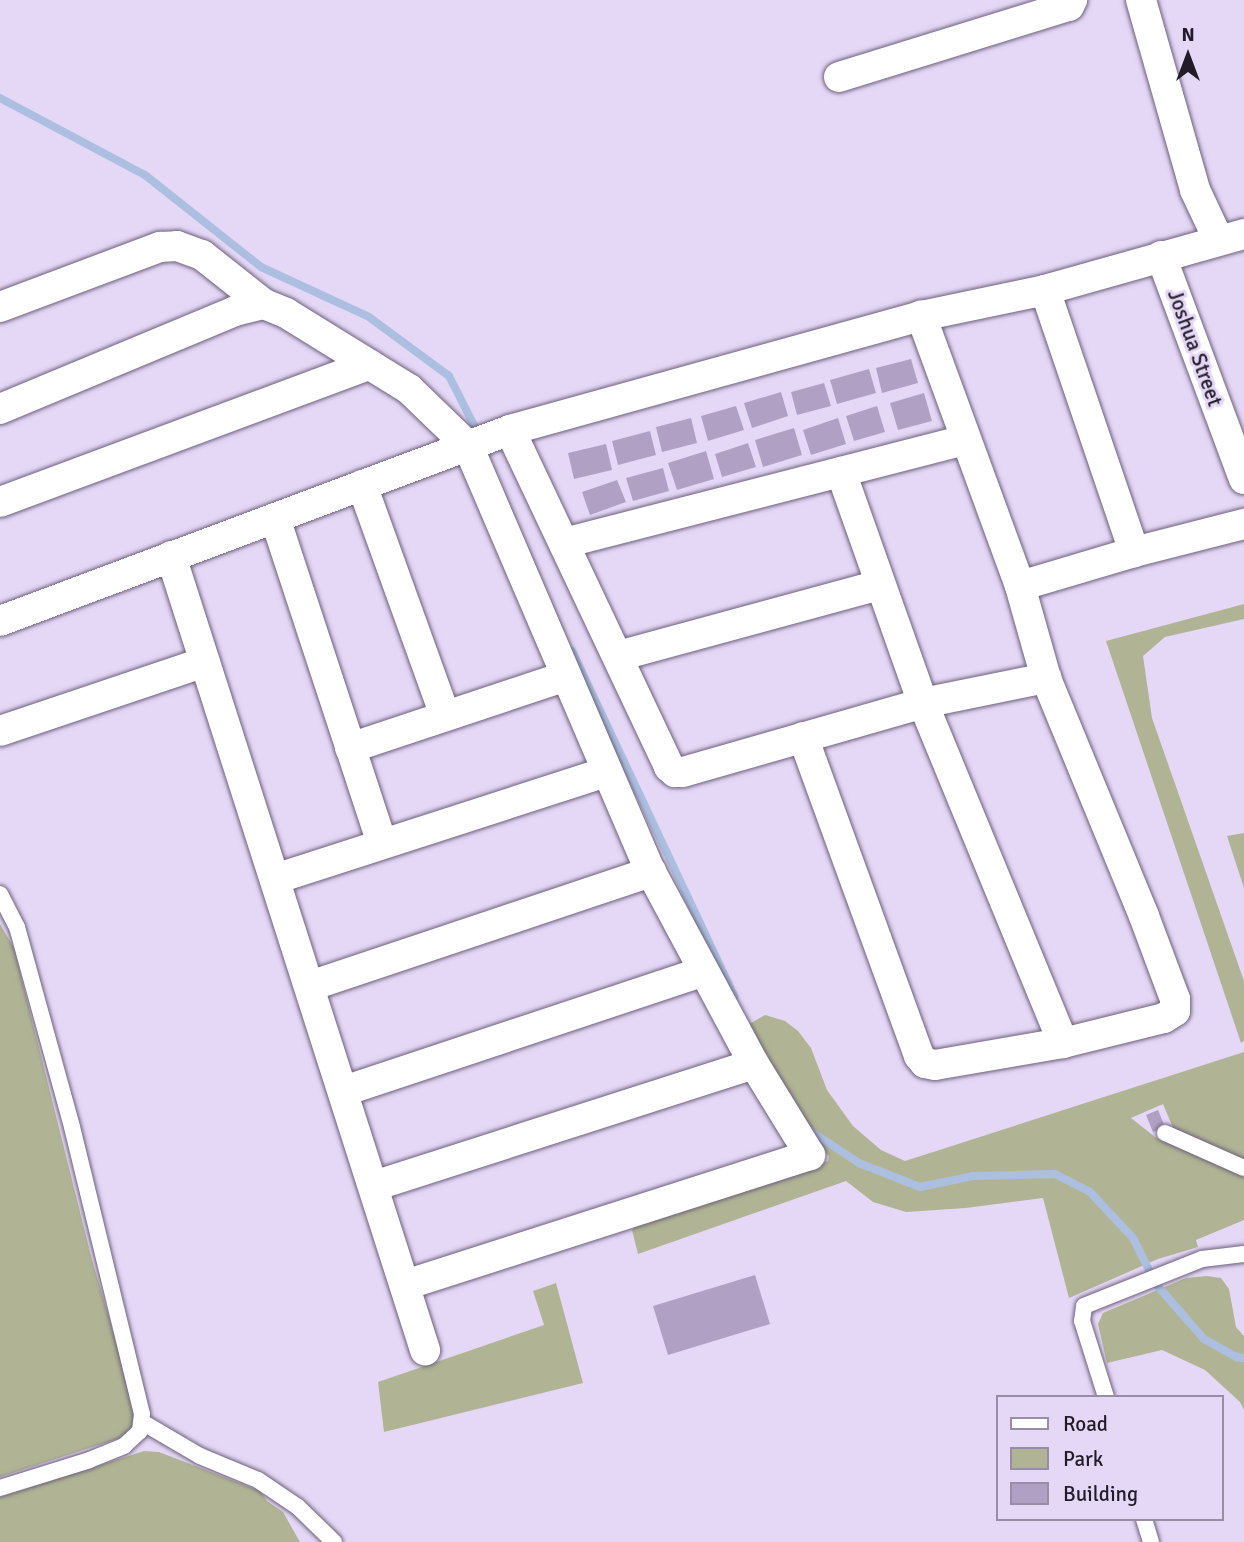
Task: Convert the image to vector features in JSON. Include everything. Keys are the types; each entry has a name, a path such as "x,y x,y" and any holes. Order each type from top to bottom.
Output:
{"street":[{"path":"839,78 1069,6 1072,0"},
{"path":"0,621 489,438 921,316 1045,290 1231,237 1195,190 1141,0"},
{"path":"0,307 160,247 177,246 202,255 264,304 286,313 489,438 564,543 669,767 675,772 683,772 923,703 1046,678"},
{"name":"Joshua Street","path":"1161,257 1244,479"},
{"path":"1045,290 1134,552"},
{"path":"0,410 235,312 264,304"},
{"path":"803,737 922,1060 935,1065 1063,1042 1171,1015 1176,1006 1144,916 1046,678 1020,586 921,316"},
{"path":"0,502 369,365"},
{"path":"406,1285 810,1155 754,1064 651,872 606,772 566,676 489,438"},
{"path":"564,543 965,440"},
{"path":"841,472 923,703 1063,1042"},
{"path":"362,485 445,716"},
{"path":"275,518 382,844"},
{"path":"1020,586 1134,552 1244,524"},
{"path":"171,556 425,1350"},
{"path":"618,656 880,584"},
{"path":"0,731 205,662"},
{"path":"350,748 566,676"},
{"path":"275,879 606,772"},
{"path":"310,986 651,872"},
{"path":"344,1091 704,971"},
{"path":"374,1186 754,1064"}],"lane":[{"path":"0,894 17,927 72,1126 138,1393 142,1422 134,1438 124,1446 90,1460 0,1488"},
{"path":"1165,1133 1244,1168"},
{"path":"1105,1395 1082,1311 1091,1302 1214,1256 1244,1254"},
{"path":"142,1422 200,1456 258,1480 299,1507 334,1542"},
{"path":"1145,1521 1152,1542"}],"green space":[{"path":"1244,604 1244,619 1165,637 1143,656 1152,718 1244,981 1244,1041 1241,1043 1106,641"},
{"path":"1244,833 1244,888 1227,836"},
{"path":"0,924 14,948 92,1260 135,1406 133,1427 120,1438 0,1477"},
{"path":"765,1015 785,1021 798,1031 811,1048 827,1090 853,1126 881,1150 905,1161 1244,1052 1244,1161 1174,1130 1163,1104 1131,1118 1155,1137 1244,1174 1244,1220 1196,1240 1198,1247 1158,1259 1069,1298 1043,1198 966,1208 906,1212 873,1202 846,1181 638,1254 632,1230 639,1223 828,1161 829,1156 813,1142 744,1027"},
{"path":"1186,1278 1221,1278 1229,1289 1236,1327 1244,1336 1244,1410 1240,1402 1205,1370 1162,1350 1107,1363 1098,1324 1103,1313"},
{"path":"556,1283 583,1383 384,1432 378,1382 544,1325 533,1291"},
{"path":"144,1451 159,1452 260,1491 267,1501 283,1512 300,1542 0,1542 0,1497"}],"building":[{"path":"911,359 918,383 882,393 876,368"},
{"path":"869,369 876,393 837,404 830,380"},
{"path":"824,383 831,406 797,415 791,392"},
{"path":"781,392 788,416 752,428 744,403"},
{"path":"924,393 932,421 898,430 890,403"},
{"path":"736,406 744,430 708,441 701,416"},
{"path":"877,406 885,432 854,441 846,416"},
{"path":"691,418 697,443 662,452 656,427"},
{"path":"838,418 846,444 811,455 803,430"},
{"path":"794,428 802,455 763,467 755,440"},
{"path":"650,431 656,455 618,465 612,441"},
{"path":"748,443 756,467 722,477 715,454"},
{"path":"606,444 612,470 574,479 568,453"},
{"path":"706,451 714,479 677,490 668,463"},
{"path":"663,468 669,491 633,501 626,478"},
{"path":"617,480 626,502 590,515 582,492"},
{"path":"1158,1110 1165,1127 1153,1132 1146,1115"},
{"path":"755,1275 770,1324 668,1355 653,1306"}],"waterway":[{"path":"0,98 145,175 261,267 369,317 449,376 480,437"},
{"path":"572,651 735,997"},
{"path":"806,1128 859,1163 920,1187 973,1176 1055,1174 1090,1192 1133,1238 1156,1284 1204,1339 1237,1357 1244,1358"}]}
